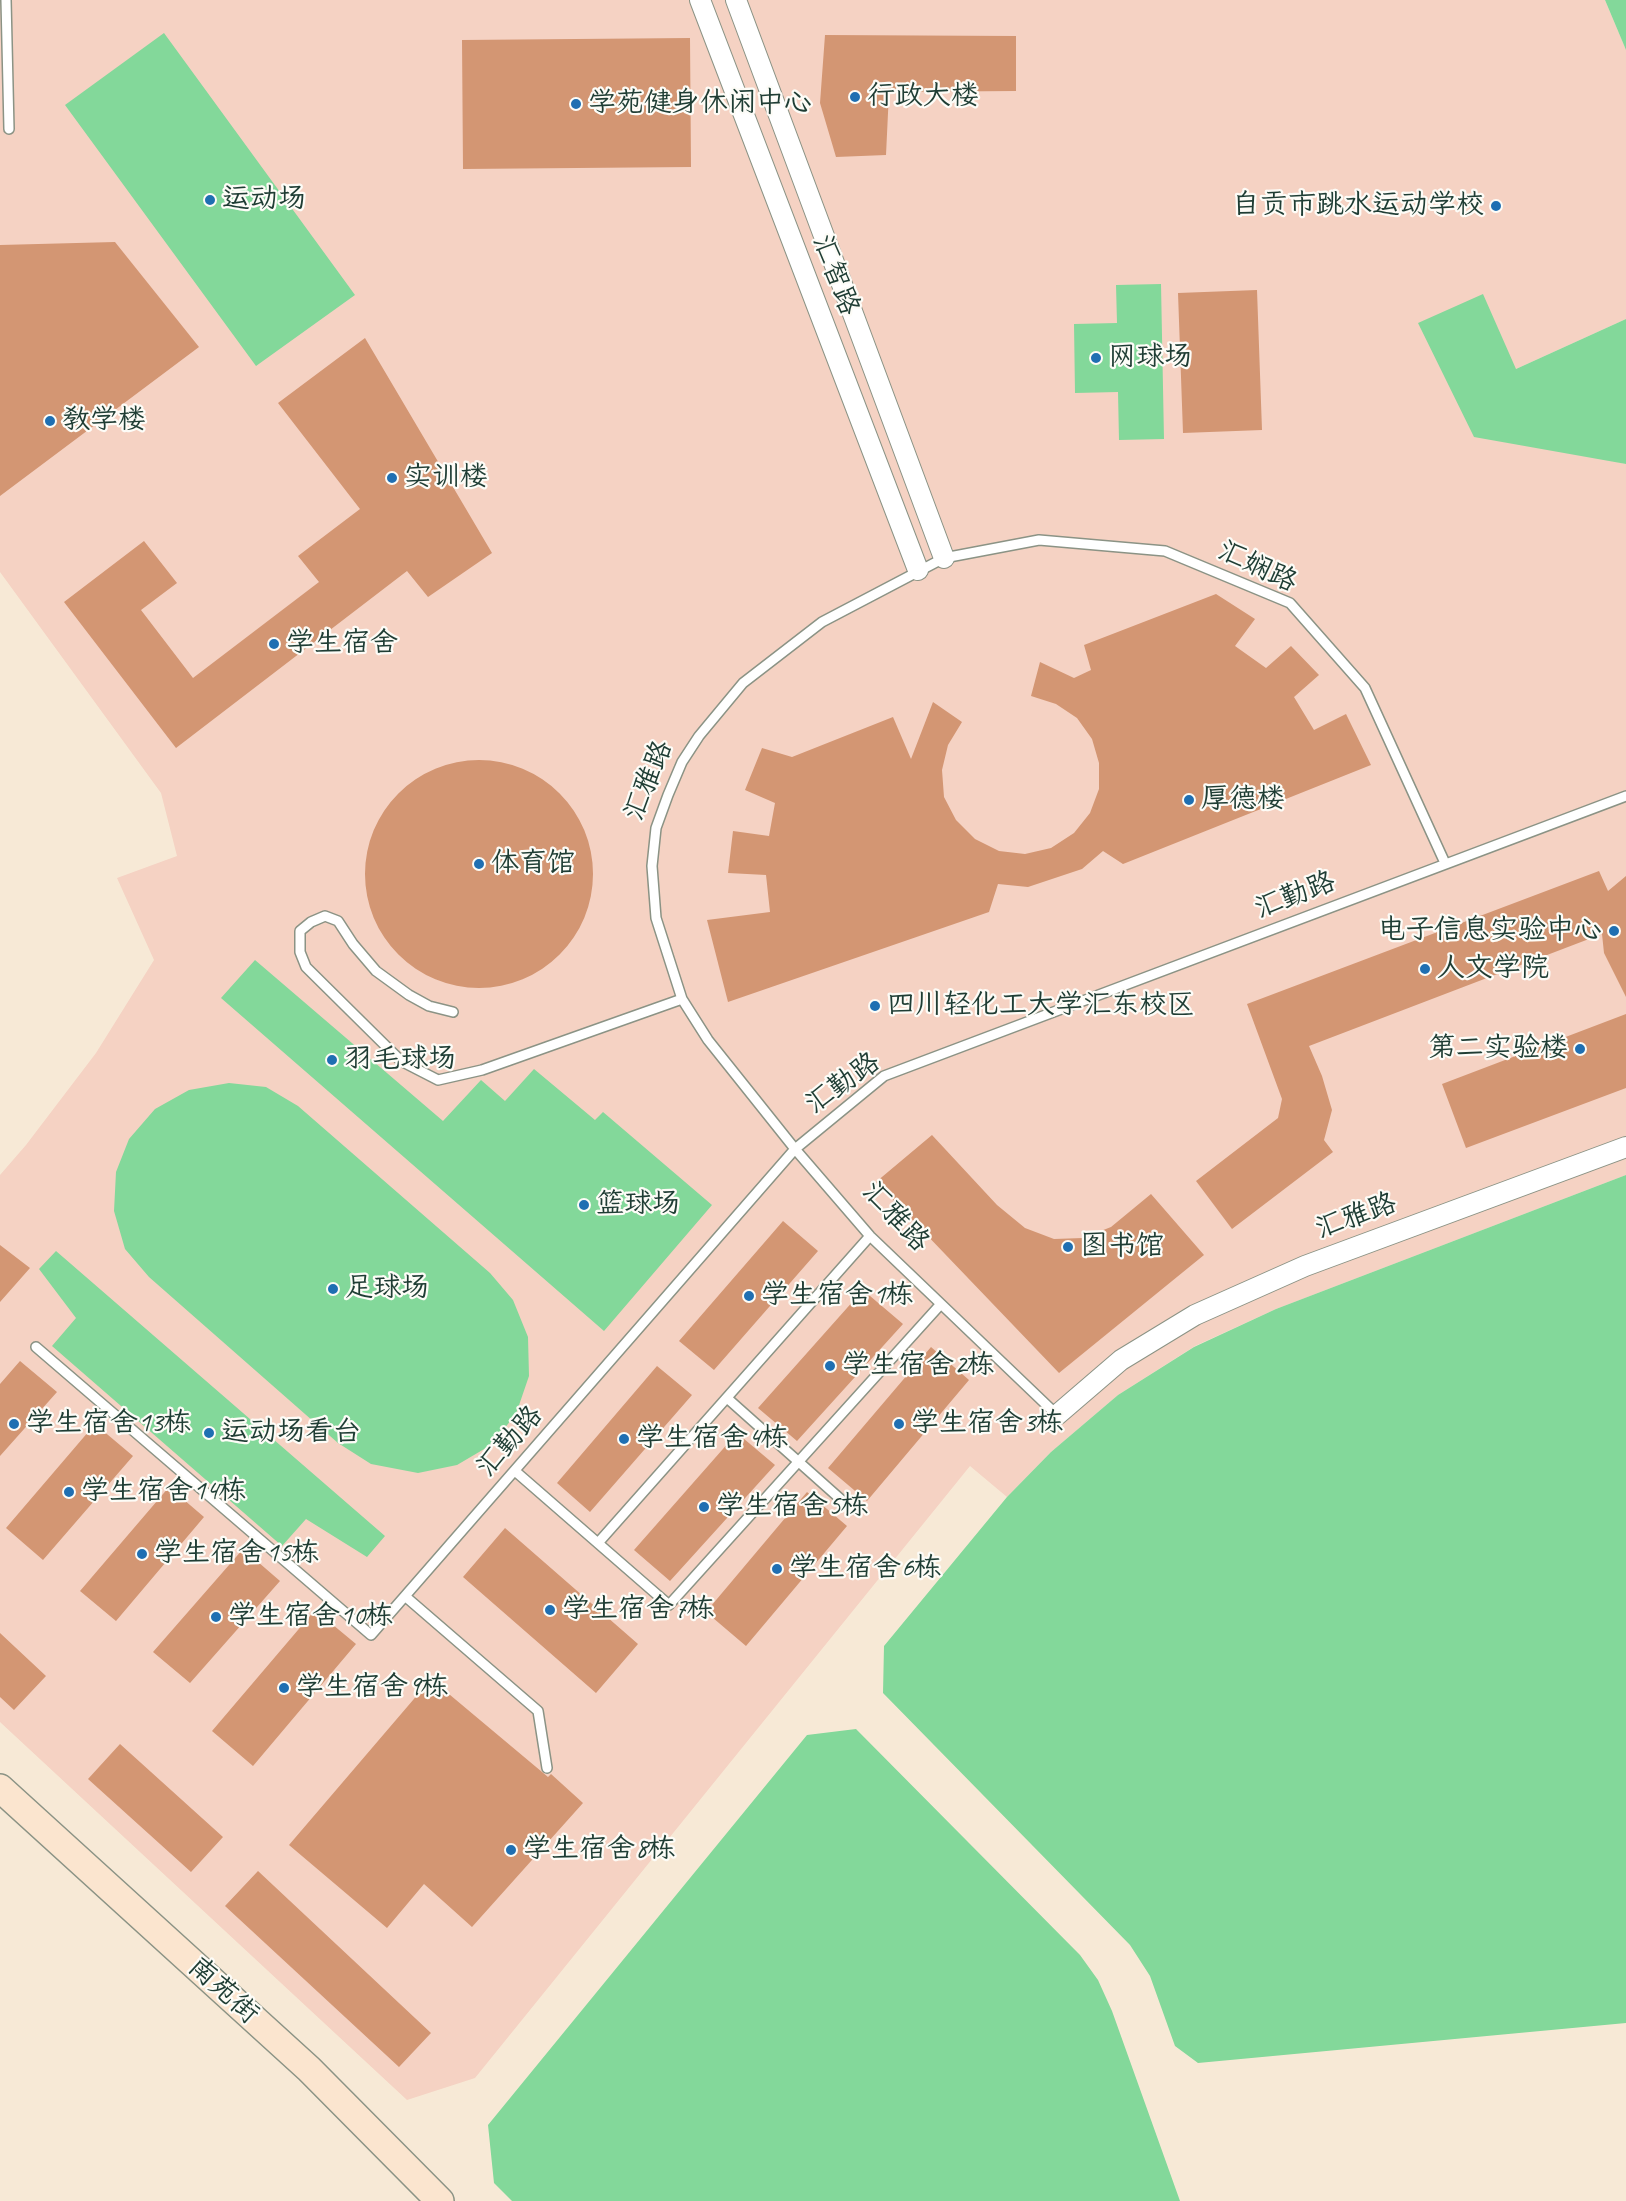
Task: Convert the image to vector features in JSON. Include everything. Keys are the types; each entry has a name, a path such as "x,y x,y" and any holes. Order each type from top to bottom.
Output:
{"main road":[{"name":"南苑街","path":"0,1788 309,2068 440,2201"}],"street":[{"name":"汇智路","path":"700,0 918,570"},
{"name":"汇智路","path":"736,0 944,558"},
{"name":"汇雅路","path":"1057,1415 1120,1360 1195,1315 1305,1266 1626,1147"}],"lane":[{"path":"6,0 9,129"},
{"name":"汇娴路","path":"944,558 1039,540 1165,551 1290,603 1365,688 1445,863"},
{"name":"汇雅路","path":"944,558 822,622 743,683 699,736 682,762 656,828 652,866 656,918 682,999 708,1040 795,1149 870,1236 1057,1415"},
{"name":"汇勤路","path":"36,1347 371,1635 795,1149 884,1076 1626,796"},
{"path":"453,1012 429,1006 409,995 376,971 353,944 338,921 326,916 311,922 300,932 300,952 306,967 401,1061 438,1080 482,1071 682,999"},
{"path":"598,1543 870,1236"},
{"path":"515,1471 669,1605 940,1305"},
{"path":"727,1398 846,1504"},
{"path":"406,1597 538,1711 547,1768"}],"shaded area":[{"name":"四川轻化工大学汇东校区","path":"0,0 1605,0 1626,50 1626,319 1516,369 1418,323 1584,455 1626,464 1626,1175 1276,1309 1195,1346 1118,1395 1051,1452 1007,1497 970,1466 475,2078 407,2100 0,1722 0,1175 26,1145 96,1053 154,960 117,878 177,856 161,793 0,572"}],"green space":[{"path":"1605,0 1626,0 1626,50"},
{"name":"运动场","path":"164,33 355,295 256,366 65,105"},
{"path":"1161,284 1164,439 1119,440 1118,392 1075,393 1074,324 1117,323 1116,285"},
{"path":"1483,294 1516,369 1626,319 1626,464 1474,437 1418,323"},
{"path":"255,960 443,1121 481,1080 505,1101 534,1069 595,1120 603,1112 712,1205 604,1331 221,998"},
{"name":"足球场","path":"229,1083 266,1087 298,1106 490,1273 513,1300 528,1337 529,1376 516,1414 491,1445 457,1465 418,1473 371,1464 338,1443 149,1277 125,1249 114,1211 116,1172 129,1139 155,1109 189,1090"},
{"path":"1626,1175 1626,2023 1198,2063 1175,2046 1150,1976 1130,1945 883,1693 884,1646 1007,1497 1051,1452 1118,1395 1194,1347 1276,1309"},
{"name":"运动场看台","path":"56,1251 385,1536 367,1557 306,1519 282,1546 52,1346 76,1318 39,1269"},
{"path":"856,1729 1080,1955 1098,1980 1112,2011 1180,2201 512,2201 494,2183 488,2125 807,1735"}],"building":[{"name":"行政大楼","path":"825,35 1016,36 1016,91 889,92 886,155 836,157 820,103"},
{"name":"学苑健身休闲中心","path":"690,38 691,167 463,169 462,40"},
{"name":"教学楼","path":"115,242 199,347 0,496 0,245"},
{"path":"1257,290 1262,430 1183,433 1178,293"},
{"path":"365,338 492,553 428,597 407,571 176,748 64,602 144,541 177,583 141,610 193,678 319,582 298,556 360,509 278,403"},
{"name":"厚德楼","path":"1216,594 1255,619 1235,646 1266,668 1291,646 1319,675 1294,697 1314,730 1346,714 1371,765 1123,864 1103,851 1082,869 1028,887 998,884 989,912 728,1002 707,920 770,912 766,875 728,873 733,831 769,836 775,803 745,790 762,748 792,757 893,717 911,759 933,702 962,722 948,745 942,770 944,797 956,820 975,839 999,851 1025,854 1051,848 1074,833 1090,813 1099,789 1099,763 1092,739 1077,718 1056,704 1031,696 1040,662 1074,678 1091,670 1084,645"},
{"name":"体育馆","path":"479,760 501,762 533,773 560,793 580,820 591,852 593,874 591,896 580,928 560,955 533,975 501,986 479,988 457,986 425,975 398,955 378,928 367,896 365,874 367,852 378,820 398,793 425,773 457,762"},
{"name":"人文学院","path":"1599,871 1608,891 1626,876 1626,997 1604,953 1602,934 1309,1046 1322,1076 1332,1110 1324,1140 1333,1152 1232,1229 1196,1181 1278,1118 1282,1099 1247,1004"},
{"name":"第二实验楼","path":"1626,1014 1626,1088 1466,1148 1442,1084"},
{"name":"图书馆","path":"932,1135 997,1205 1025,1228 1054,1239 1083,1238 1111,1227 1151,1194 1204,1255 1059,1373 876,1182"},
{"name":"学生宿舍1栋","path":"783,1221 818,1251 714,1370 679,1341"},
{"path":"0,1245 30,1268 0,1302"},
{"name":"学生宿舍2栋","path":"863,1290 903,1324 797,1441 758,1408"},
{"name":"学生宿舍3栋","path":"931,1347 969,1380 867,1501 828,1468"},
{"name":"学生宿舍13栋","path":"20,1361 57,1392 0,1456 0,1384"},
{"name":"学生宿舍4栋","path":"657,1366 692,1395 590,1512 557,1483"},
{"name":"学生宿舍14栋","path":"95,1424 133,1456 43,1560 6,1528"},
{"name":"学生宿舍5栋","path":"737,1433 775,1465 670,1581 634,1550"},
{"name":"学生宿舍15栋","path":"169,1487 204,1517 116,1621 80,1591"},
{"name":"学生宿舍6栋","path":"807,1492 847,1526 746,1646 706,1612"},
{"name":"学生宿舍7栋","path":"505,1528 638,1644 596,1693 463,1577"},
{"name":"学生宿舍10栋","path":"243,1549 280,1581 190,1683 153,1652"},
{"name":"学生宿舍9栋","path":"315,1610 356,1644 253,1766 212,1731"},
{"path":"0,1633 46,1676 14,1710 0,1697"},
{"path":"431,1679 548,1777 551,1774 583,1803 472,1927 424,1884 387,1928 289,1845"},
{"path":"120,1744 223,1837 191,1872 88,1779"},
{"path":"258,1871 431,2033 399,2067 225,1906"}],"place":[{"name":"行政大楼","path":"855,97"},
{"name":"学苑健身休闲中心","path":"576,104"},
{"name":"运动场","path":"210,200"},
{"name":"自贡市跳水运动学校","path":"1496,206"},
{"name":"网球场","path":"1096,358"},
{"name":"教学楼","path":"50,421"},
{"name":"实训楼","path":"392,478"},
{"name":"学生宿舍","path":"274,644"},
{"name":"厚德楼","path":"1189,800"},
{"name":"体育馆","path":"479,864"},
{"name":"电子信息实验中心","path":"1614,931"},
{"name":"人文学院","path":"1425,969"},
{"name":"四川轻化工大学汇东校区","path":"875,1006"},
{"name":"第二实验楼","path":"1580,1049"},
{"name":"羽毛球场","path":"332,1060"},
{"name":"篮球场","path":"584,1205"},
{"name":"图书馆","path":"1068,1247"},
{"name":"足球场","path":"333,1289"},
{"name":"学生宿舍1栋","path":"749,1296"},
{"name":"学生宿舍2栋","path":"830,1366"},
{"name":"学生宿舍13栋","path":"14,1424"},
{"name":"学生宿舍3栋","path":"899,1424"},
{"name":"运动场看台","path":"209,1433"},
{"name":"学生宿舍4栋","path":"624,1439"},
{"name":"学生宿舍14栋","path":"69,1492"},
{"name":"学生宿舍5栋","path":"704,1507"},
{"name":"学生宿舍15栋","path":"142,1554"},
{"name":"学生宿舍6栋","path":"777,1569"},
{"name":"学生宿舍7栋","path":"550,1610"},
{"name":"学生宿舍10栋","path":"216,1617"},
{"name":"学生宿舍9栋","path":"284,1688"},
{"name":"学生宿舍8栋","path":"511,1850"}]}
